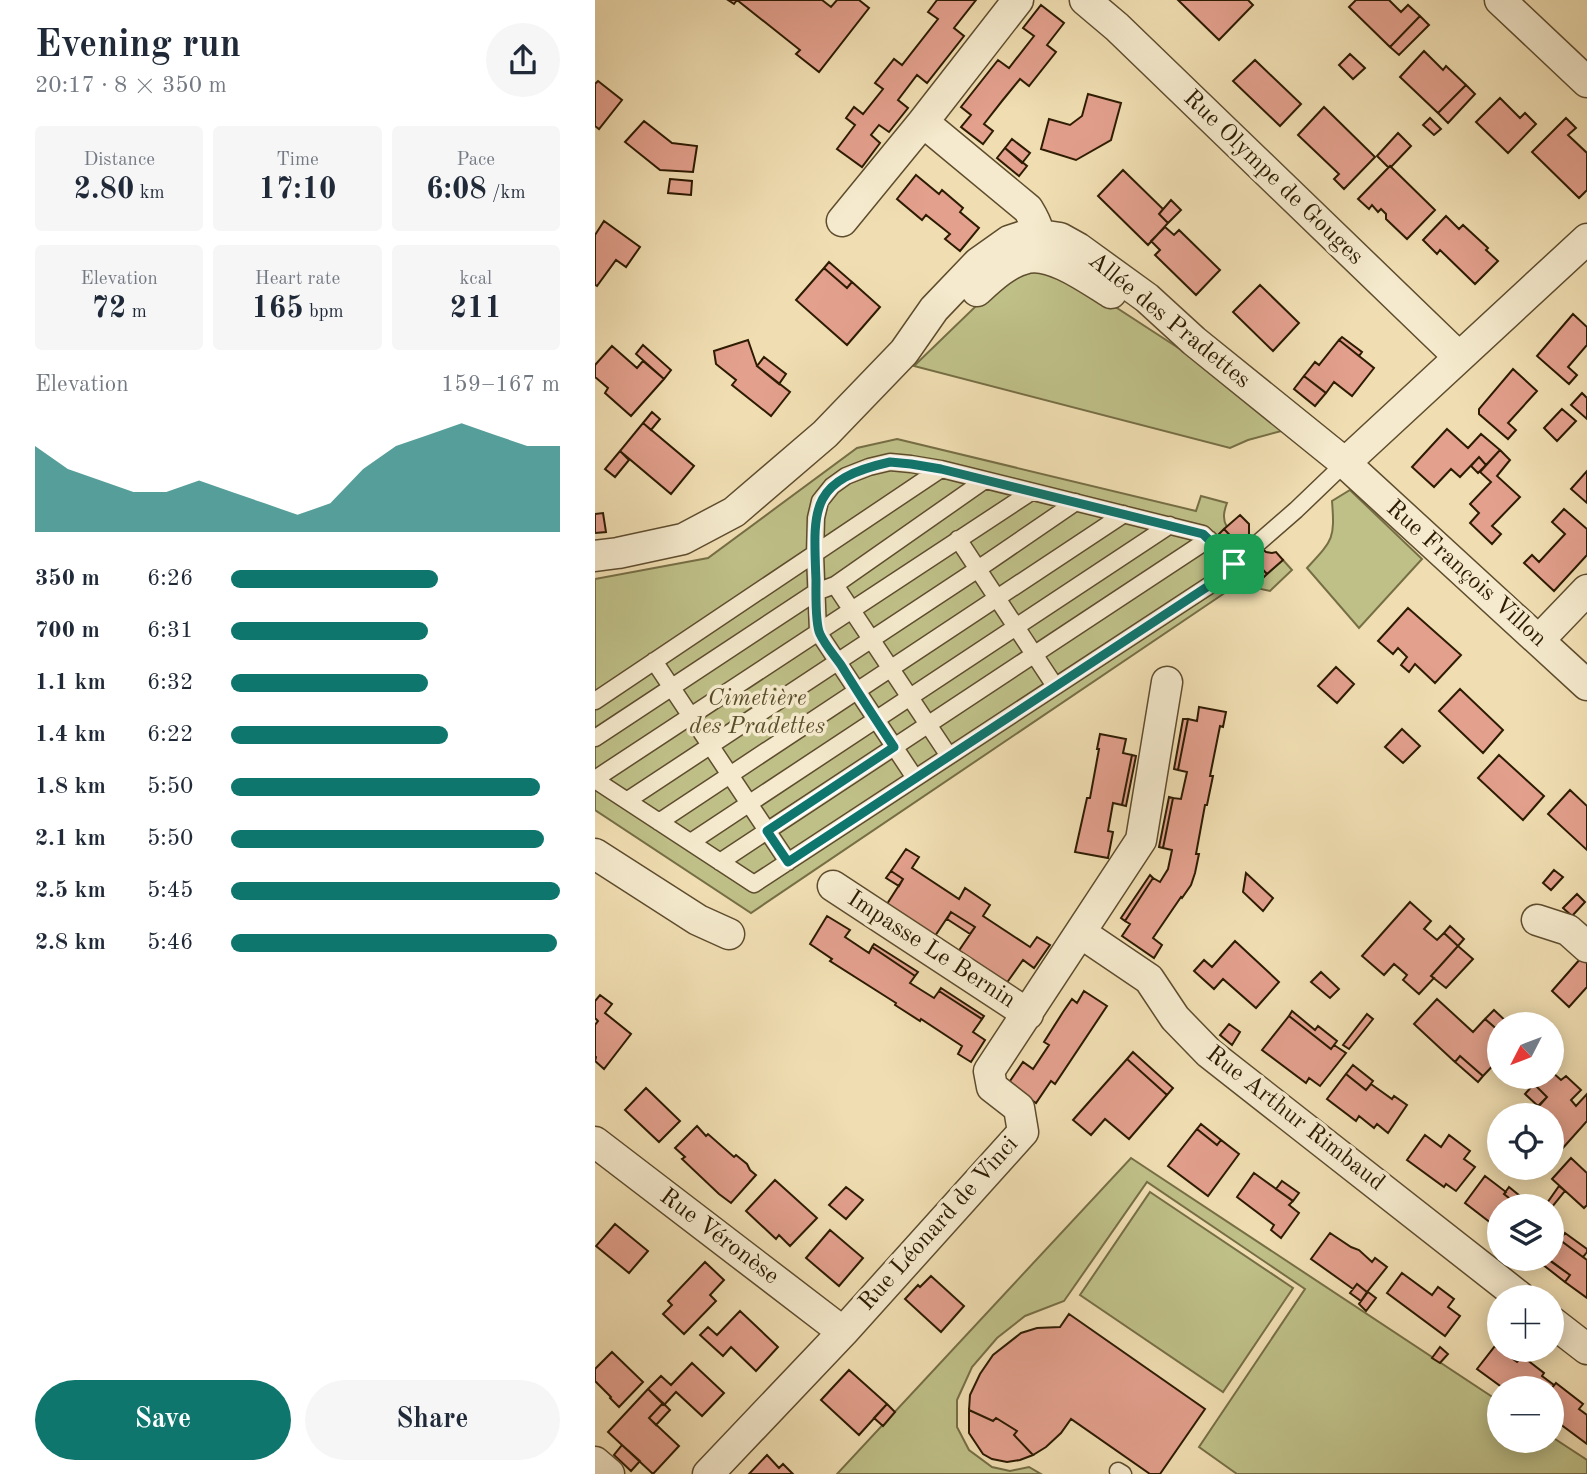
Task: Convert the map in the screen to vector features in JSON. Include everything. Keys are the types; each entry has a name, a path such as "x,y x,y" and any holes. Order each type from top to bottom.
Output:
{"street":[{"path":"842,221 1018,0"},
{"name":"Rue Olympe de Gouges","path":"1085,0 1117,27 1459,357"},
{"path":"1500,0 1587,82"},
{"path":"595,556 683,539 734,512 825,434 904,352 1000,271 1025,258 1039,246 1036,222 1028,209 923,122"},
{"path":"1345,463 1587,239"},
{"name":"Allée des Pradettes","path":"1039,246 1046,258 1088,278 1141,312 1194,341 1345,463"},
{"name":"Rue François Villon","path":"1345,463 1587,685"},
{"path":"1539,640 1587,590"},
{"name":"Rue Léonard de Vinci","path":"708,1474 843,1332 1023,1132 1019,1108 992,1087 989,1071 1142,840 1167,682"},
{"path":"595,854 698,920 729,934"},
{"name":"Impasse Le Bernin","path":"833,886 1028,1014"},
{"path":"1537,919 1568,930 1587,947"},
{"name":"Rue Arthur Rimbaud","path":"1081,933 1149,979 1175,1018 1209,1053 1505,1285"},
{"name":"Rue Véronèse","path":"595,1142 843,1332"},
{"path":"1564,1331 1587,1349"},
{"path":"595,1462 609,1474"}],"lane":[{"path":"915,778 818,632 816,518 820,501 832,486 846,476 890,462 941,469 1203,534 1234,564"},
{"path":"1031,492 595,779 754,884 1210,585 1345,463"},
{"path":"595,701 941,469"},
{"path":"595,738 816,592 835,585 985,480"},
{"path":"628,800 1076,502"},
{"path":"659,821 1124,514"},
{"path":"691,842 1170,525"},
{"path":"958,539 1055,686"},
{"path":"720,862 1209,539"},
{"path":"835,585 949,756"},
{"path":"654,661 788,862"}],"green space":[{"path":"1034,266 1060,271 1183,351 1285,430 1230,448 914,366 1008,275"},
{"name":"Cimetière des Pradettes","path":"897,439 1196,511 1201,496 1227,503 1224,521 1227,527 1220,534 1267,574 1283,560 1292,570 1270,591 1238,584 751,913 595,810 595,579 708,558 857,448"},
{"path":"1350,490 1422,559 1359,628 1307,568 1330,538 1333,524 1332,501"},
{"path":"1131,1158 1487,1393 1487,1453 1564,1453 1564,1445 1587,1460 1587,1474 1237,1474 1199,1447 1305,1289 1147,1182 1064,1301 1025,1316 997,1338 972,1367 957,1400 957,1427 969,1450 992,1467 1010,1471 1029,1467 1041,1474 837,1474"},
{"path":"1150,1192 1293,1288 1223,1392 1080,1295"}],"building":[{"path":"737,0 822,0 831,7 837,0 859,0 869,8 819,72 796,54 800,50"},
{"path":"937,0 976,0 954,28 964,36 927,83 917,75 898,100 908,108 889,132 879,125 871,135 880,143 862,167 837,149 855,125 846,118 854,107 863,114 883,89 875,83 894,59 902,65 938,19 928,12"},
{"path":"1178,0 1248,0 1253,5 1219,40"},
{"path":"1356,0 1389,0 1401,12 1408,5 1420,16 1390,47 1349,7"},
{"path":"1041,5 1064,23 1047,45 1056,52 1029,86 1020,79 1002,101 984,124 993,131 983,144 961,127 971,115 961,107 998,60 1009,68 1034,36 1023,28"},
{"path":"1420,16 1429,25 1399,55 1390,47"},
{"path":"1424,51 1443,70 1446,66 1466,85 1438,113 1400,77"},
{"path":"1350,54 1365,68 1353,79 1339,65"},
{"path":"1255,60 1301,104 1280,126 1233,81"},
{"path":"598,81 622,100 599,129 595,126 595,84"},
{"path":"1466,85 1475,94 1448,123 1438,113"},
{"path":"1088,94 1121,103 1111,140 1076,160 1041,149 1049,119 1070,125 1082,116"},
{"path":"1500,98 1520,118 1525,113 1536,124 1508,153 1476,122"},
{"path":"1324,107 1375,157 1344,189 1334,179 1339,174 1298,135"},
{"path":"1430,118 1441,129 1434,135 1423,125"},
{"path":"1566,118 1576,128 1568,135 1587,153 1587,190 1579,198 1532,152"},
{"path":"644,121 672,143 697,146 693,172 660,170 625,142"},
{"path":"1398,133 1411,146 1388,167 1377,156"},
{"path":"1012,139 1030,153 1022,163 1005,148"},
{"path":"1005,148 1027,166 1019,176 997,158"},
{"path":"1390,166 1435,210 1407,239 1386,219 1386,214 1381,209 1378,212 1372,205 1369,209 1358,199"},
{"path":"1123,170 1163,209 1159,214 1168,223 1148,245 1098,196"},
{"path":"916,175 939,194 942,190 963,208 960,212 979,228 960,251 945,239 950,234 926,215 922,220 897,199"},
{"path":"670,179 692,181 691,195 668,193"},
{"path":"1171,200 1181,210 1168,223 1159,214"},
{"path":"1446,216 1459,229 1463,225 1498,261 1475,284 1440,250 1437,254 1423,240"},
{"path":"604,221 640,247 626,267 616,260 597,286 595,235"},
{"path":"1165,227 1174,235 1179,230 1220,270 1196,295 1155,255 1160,250 1151,241"},
{"path":"829,262 852,282 847,288 824,268"},
{"path":"824,268 847,288 852,282 880,307 847,345 796,300"},
{"path":"1260,285 1299,323 1273,351 1233,312"},
{"path":"1573,314 1587,327 1587,345 1568,367 1577,375 1569,384 1537,356"},
{"path":"1342,337 1362,352 1359,356 1339,340"},
{"path":"748,340 757,366 790,392 771,416 732,385 736,380 716,364 714,351"},
{"path":"1339,340 1374,368 1352,396 1334,382 1326,393 1304,376 1315,362 1319,365"},
{"path":"643,345 671,370 664,379 636,354"},
{"path":"612,346 637,368 643,361 664,379 631,416 605,393 608,388 595,377 595,365"},
{"path":"764,357 786,374 779,384 757,366"},
{"path":"1513,369 1537,391 1508,423 1516,430 1508,439 1479,414 1479,409"},
{"path":"1304,376 1326,393 1315,406 1294,389"},
{"path":"1582,393 1587,398 1587,419 1571,405"},
{"path":"1562,409 1576,421 1557,441 1544,428"},
{"path":"652,412 660,419 651,430 643,423"},
{"path":"643,423 694,466 671,494 620,451"},
{"path":"1447,429 1468,448 1481,434 1500,450 1486,465 1479,457 1460,477 1451,469 1434,487 1412,467"},
{"path":"1500,450 1510,460 1497,476 1520,497 1492,526 1501,534 1492,544 1470,523 1479,513 1470,504 1491,482 1480,472"},
{"path":"620,451 629,460 615,477 605,469"},
{"path":"1479,457 1486,465 1478,473 1471,466"},
{"path":"1587,471 1587,503 1571,489"},
{"path":"1564,509 1587,529 1587,555 1554,591 1524,563 1532,555 1539,562 1565,534 1552,522"},
{"path":"603,513 606,532 595,533 595,514"},
{"path":"1240,515 1249,524 1252,539 1242,548 1224,529"},
{"path":"1224,529 1267,574 1262,579 1219,534"},
{"path":"1260,547 1266,552 1276,552 1283,560 1267,574 1250,556"},
{"path":"1408,608 1461,655 1435,683 1415,664 1409,672 1401,665 1407,657 1398,648 1393,654 1378,641"},
{"path":"1336,667 1354,684 1337,703 1318,686"},
{"path":"1460,689 1503,730 1483,753 1439,711"},
{"path":"1199,707 1226,712 1223,727 1220,726 1210,776 1213,776 1205,805 1195,873 1191,885 1153,938 1162,945 1154,958 1122,936 1130,924 1125,921 1153,878 1160,882 1168,869 1172,850 1163,848 1173,798 1181,799 1187,772 1178,770 1188,719 1197,721"},
{"path":"1183,719 1188,719 1178,770 1174,769"},
{"path":"1402,729 1420,746 1403,763 1385,747"},
{"path":"1100,734 1126,739 1123,753 1132,755 1122,805 1113,803 1108,831 1113,832 1108,858 1075,852 1087,798 1090,798"},
{"path":"1132,755 1136,756 1126,806 1122,805"},
{"path":"1499,755 1544,796 1523,820 1478,778"},
{"path":"1570,790 1587,806 1587,850 1548,814"},
{"path":"1169,797 1173,798 1163,848 1159,847"},
{"path":"906,849 919,857 912,868 959,899 965,888 990,905 983,916 1030,947 1037,937 1050,945 1034,968 1023,960 1006,984 958,952 975,927 951,912 935,936 887,904 903,879 891,871"},
{"path":"1554,870 1563,877 1551,890 1543,883"},
{"path":"891,871 903,879 899,886 886,878"},
{"path":"1246,873 1273,898 1263,911 1243,892"},
{"path":"1150,875 1153,878 1125,921 1121,918"},
{"path":"1577,894 1585,902 1572,916 1563,908"},
{"path":"1410,902 1431,921 1424,929 1437,940 1444,933 1458,946 1419,994 1403,980 1407,975 1394,964 1384,975 1362,956"},
{"path":"951,912 975,927 970,934 947,919"},
{"path":"827,916 850,930 845,937 869,953 872,947 915,976 910,983 934,998 939,991 982,1019 973,1032 985,1040 971,1062 958,1054 962,1046 895,1005 896,1003 830,961 832,959 810,944"},
{"path":"1450,926 1464,939 1458,946 1444,933"},
{"path":"1235,941 1279,982 1256,1008 1223,979 1214,989 1194,971 1204,960 1212,967"},
{"path":"874,944 918,972 915,976 872,947"},
{"path":"1458,946 1473,959 1446,988 1431,976"},
{"path":"1581,958 1587,963 1587,987 1569,1007 1552,991"},
{"path":"1321,972 1339,989 1330,998 1311,982"},
{"path":"941,988 984,1016 982,1019 939,991"},
{"path":"1084,991 1107,1006 1055,1084 1051,1081 1036,1103 1008,1084 1023,1062 1033,1069 1049,1045 1044,1042 1063,1012 1072,999 1077,1003"},
{"path":"600,995 612,1004 605,1013 631,1034 604,1069 595,1061 595,1025 598,1021 595,1018 595,1001"},
{"path":"1437,999 1473,1032 1485,1019 1487,1072 1483,1076 1460,1056 1455,1062 1414,1024"},
{"path":"1292,1011 1315,1030 1318,1026 1337,1041 1331,1049 1289,1016"},
{"path":"1367,1014 1373,1019 1349,1049 1343,1045"},
{"path":"1289,1016 1331,1049 1334,1045 1346,1053 1320,1086 1309,1078 1306,1083 1262,1050"},
{"path":"1229,1024 1240,1032 1232,1045 1220,1035"},
{"path":"1133,1052 1173,1088 1167,1095 1127,1059"},
{"path":"1460,1056 1483,1076 1478,1082 1455,1062"},
{"path":"1127,1059 1167,1095 1129,1139 1105,1119 1091,1135 1073,1120"},
{"path":"1353,1065 1373,1081 1366,1090 1346,1074"},
{"path":"1346,1074 1366,1090 1371,1084 1392,1099 1394,1096 1407,1105 1388,1133 1377,1124 1374,1128 1359,1116 1356,1121 1327,1099"},
{"path":"1566,1076 1581,1090 1571,1100 1576,1106 1587,1094 1587,1121 1564,1147 1564,1103 1542,1103 1547,1097 1539,1089 1564,1089"},
{"path":"646,1088 680,1121 659,1142 625,1110"},
{"path":"1530,1089 1539,1089 1547,1097 1541,1103 1535,1103 1525,1094"},
{"path":"1201,1124 1221,1140 1217,1145 1197,1129"},
{"path":"697,1126 706,1136 708,1134 734,1157 736,1155 747,1164 756,1175 731,1203 682,1159 685,1157 675,1148"},
{"path":"1197,1129 1217,1145 1221,1140 1239,1154 1208,1196 1168,1166"},
{"path":"1425,1135 1441,1147 1449,1135 1470,1151 1464,1159 1475,1167 1456,1191 1446,1184 1444,1187 1407,1160"},
{"path":"1571,1158 1587,1173 1587,1205 1584,1208 1553,1180 1564,1180 1564,1166"},
{"path":"1254,1173 1293,1201 1289,1205 1299,1213 1281,1238 1271,1230 1274,1225 1237,1197"},
{"path":"1485,1176 1506,1192 1487,1194 1487,1220 1465,1203"},
{"path":"775,1180 817,1218 790,1246 779,1235 776,1239 746,1211"},
{"path":"1282,1181 1299,1193 1293,1201 1276,1189"},
{"path":"1559,1186 1565,1191 1563,1194 1553,1194"},
{"path":"846,1187 863,1200 846,1219 829,1205"},
{"path":"1509,1187 1518,1194 1504,1194"},
{"path":"615,1224 648,1251 629,1273 596,1246"},
{"path":"830,1230 863,1258 839,1286 806,1258"},
{"path":"1330,1233 1359,1250 1372,1262 1375,1258 1387,1267 1367,1292 1357,1284 1353,1289 1311,1259"},
{"path":"1564,1234 1587,1249 1583,1257 1564,1243"},
{"path":"1564,1243 1587,1260 1587,1298 1565,1282 1570,1275 1564,1271"},
{"path":"705,1262 724,1280 710,1295 716,1301 684,1334 663,1314 672,1305 668,1301"},
{"path":"1551,1271 1564,1271 1570,1275 1565,1282"},
{"path":"1402,1273 1432,1295 1438,1287 1454,1299 1448,1307 1460,1316 1445,1336 1387,1293"},
{"path":"931,1276 964,1306 941,1332 905,1299"},
{"path":"1357,1284 1367,1292 1361,1301 1350,1293"},
{"path":"1368,1292 1376,1298 1366,1311 1359,1304"},
{"path":"740,1311 778,1347 756,1371 731,1347 723,1356 700,1335 708,1327 717,1335"},
{"path":"1069,1314 1205,1409 1160,1474 1150,1474 1071,1419 1061,1433 1033,1455 1014,1435 1017,1431 996,1418 993,1421 969,1410 970,1395 993,1355 1021,1333 1037,1328 1060,1327"},
{"path":"1440,1347 1448,1354 1440,1363 1432,1358"},
{"path":"612,1352 643,1382 619,1407 595,1381 595,1369"},
{"path":"1487,1356 1487,1362 1530,1362 1544,1373 1542,1376 1487,1376 1477,1369"},
{"path":"692,1363 724,1393 702,1416 676,1392 664,1405 648,1389 661,1376 671,1385"},
{"path":"849,1370 887,1404 859,1435 821,1400"},
{"path":"648,1389 663,1403 649,1418 679,1446 653,1474 608,1432"},
{"path":"1564,1389 1583,1404 1579,1409 1587,1415 1587,1444 1564,1427"},
{"path":"663,1403 670,1410 656,1425 649,1418"},
{"path":"887,1404 895,1412 883,1426 874,1418"},
{"path":"969,1410 993,1421 996,1418 1017,1431 1014,1435 1033,1455 1007,1462 983,1454 969,1433"},
{"path":"622,1445 640,1461 631,1471 614,1455"},
{"path":"767,1455 779,1468 783,1464 793,1474 749,1474"}],"route":[{"path":"890,462 941,469 1203,534 1234,564 1210,585 788,862 767,831 894,747 818,632 816,518 820,501 832,486 846,476 890,462"}]}
